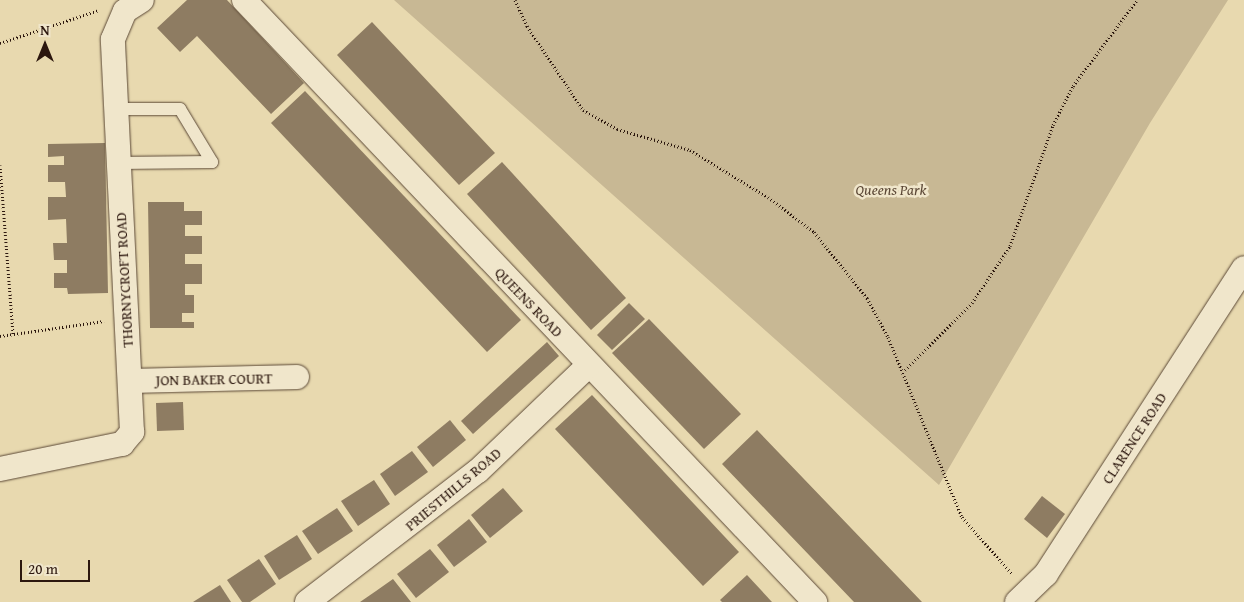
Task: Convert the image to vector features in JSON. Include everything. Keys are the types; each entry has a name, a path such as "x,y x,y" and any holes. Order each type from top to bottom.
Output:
{"street":[{"name":"THORNYCROFT ROAD","path":"0,469 122,444 132,432 131,381 124,318 116,109 116,25 125,11 142,0"},
{"name":"QUEENS ROAD","path":"244,0 815,602"},
{"name":"CLARENCE ROAD","path":"1023,597 1046,574 1244,268"},
{"name":"PRIESTHILLS ROAD","path":"307,602 478,471 589,365"},
{"name":"JON BAKER COURT","path":"131,381 297,377"}],"lane":[{"path":"116,109 180,109 212,162 118,163"}],"path":[{"path":"516,0 527,26 584,110 617,129 698,154 768,197 814,232 867,298 905,370 943,478 962,517 1023,597"},
{"path":"905,370 972,303 1010,246 1053,125 1073,86 1137,0"},
{"path":"0,43 105,8"},
{"path":"0,165 13,334"},
{"path":"0,336 124,318"}],"green space":[{"name":"Queens Park","path":"394,0 1228,0 1150,123 939,485"}],"building":[{"path":"187,0 227,0 304,83 271,114 197,36 180,52 157,28"},
{"path":"372,22 495,153 459,185 337,55"},
{"path":"305,91 521,320 487,352 271,123"},
{"path":"105,143 108,293 68,294 67,288 54,288 54,273 67,273 67,260 54,260 53,243 67,243 66,219 48,220 48,197 66,197 65,182 48,182 48,165 64,165 64,156 48,157 48,144"},
{"path":"502,162 626,298 591,330 467,194"},
{"path":"148,202 184,202 184,211 202,211 202,225 185,225 185,236 202,236 202,254 185,254 185,264 202,264 202,284 185,284 185,295 194,295 194,313 182,313 182,322 194,322 194,328 150,328"},
{"path":"629,303 645,319 612,350 597,335"},
{"path":"649,319 741,414 704,449 612,353"},
{"path":"547,342 559,356 473,434 461,421"},
{"path":"592,395 739,552 703,586 555,429"},
{"path":"183,402 184,430 157,431 156,403"},
{"path":"450,420 466,440 433,467 417,447"},
{"path":"757,430 922,602 854,602 722,464"},
{"path":"412,451 428,472 395,496 380,474"},
{"path":"374,480 390,504 358,526 341,501"},
{"path":"503,488 523,511 490,538 471,515"},
{"path":"1042,496 1065,514 1047,538 1024,519"},
{"path":"337,508 353,531 318,554 302,531"},
{"path":"469,519 487,542 454,567 437,545"},
{"path":"297,535 312,559 279,580 264,556"},
{"path":"430,549 449,572 416,598 397,574"},
{"path":"259,559 276,584 250,602 242,602 227,580"},
{"path":"747,575 772,602 722,602 720,600"},
{"path":"393,579 411,602 360,602 376,591"},
{"path":"220,585 231,602 193,602 204,595"}]}
